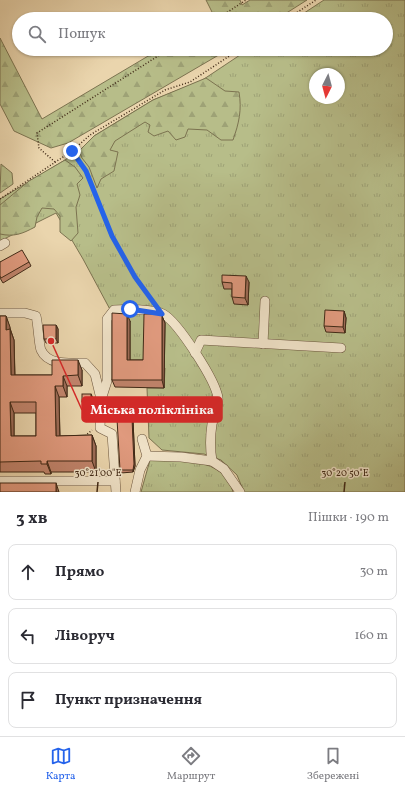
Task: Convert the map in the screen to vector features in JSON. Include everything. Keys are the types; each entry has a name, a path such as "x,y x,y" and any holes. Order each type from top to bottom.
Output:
{"street":[{"path":"263,344 265,301"},
{"path":"101,400 107,381 107,319 114,310 130,309 162,314 178,330 195,353 215,385 218,399 209,447 212,461"},
{"path":"0,313 25,313 36,316 41,350 49,360 65,363 85,363 95,374 101,400 100,428 112,434 116,492"},
{"path":"195,353 202,340 341,348"},
{"path":"135,492 140,470 147,456 142,439"},
{"path":"147,456 181,457 212,461 224,469 240,492"},
{"path":"0,481 115,481"}],"path":[{"path":"228,12 246,0"},
{"path":"298,12 316,0"},
{"path":"55,162 39,148 37,134 72,109 158,56"},
{"path":"0,199 72,151 90,135 165,90 190,82 229,56"},
{"path":"72,151 86,171 112,236 135,277 162,314"},
{"path":"84,441 85,434 100,428"}],"green space":[{"path":"206,0 240,0 242,5 250,0 307,0 288,12 212,12"},
{"path":"324,0 405,0 405,492 244,492 237,475 221,460 204,454 162,450 149,438 147,388 164,388 165,368 115,367 111,363 110,332 113,315 56,213 0,241 0,199 79,151 94,136 153,100 201,81 238,56 393,56 393,12 306,12"},
{"path":"0,38 42,119 148,56 217,56 68,143 51,148 14,131 0,104"},
{"path":"206,78 225,91 239,92 239,116 233,140 221,140 207,130 188,129 185,137 176,140 168,131 154,136 148,132 150,125 145,122 115,141 110,150 118,152 114,171 101,179 97,188 89,167 79,151 94,136 153,100"},
{"path":"65,160 75,167 83,178 77,184 80,195 76,207 78,233 71,241 60,232 60,216 54,209 42,208 37,217 35,227 14,235 0,234 0,205 29,181"},
{"path":"1,164 12,173 13,184 0,193"},
{"path":"150,460 187,461 210,466 220,472 228,480 233,492 141,492"}],"building":[{"path":"22,250 29,262 1,278 0,262"},
{"path":"222,275 246,276 245,298 232,297 232,283 222,282"},
{"path":"325,310 344,311 343,327 324,326"},
{"path":"112,313 127,314 127,360 143,360 144,314 160,314 162,316 162,380 112,380"},
{"path":"0,316 6,316 6,330 10,329 11,375 52,375 52,360 78,360 78,375 63,376 63,386 55,386 56,436 92,435 92,461 47,461 47,464 41,464 41,461 0,462","holes":["10,402 36,402 36,436 11,436"]},
{"path":"43,325 56,325 56,339 44,339"},
{"path":"82,394 91,394 91,401 82,401"},
{"path":"132,418 133,470 120,470 117,419"},
{"path":"0,483 56,483 56,492 0,492"}],"place":[{"name":"Міська поліклініка","path":"51,341"}],"route":[{"path":"72,151 86,171 112,236 135,277 162,314 130,309"}]}
